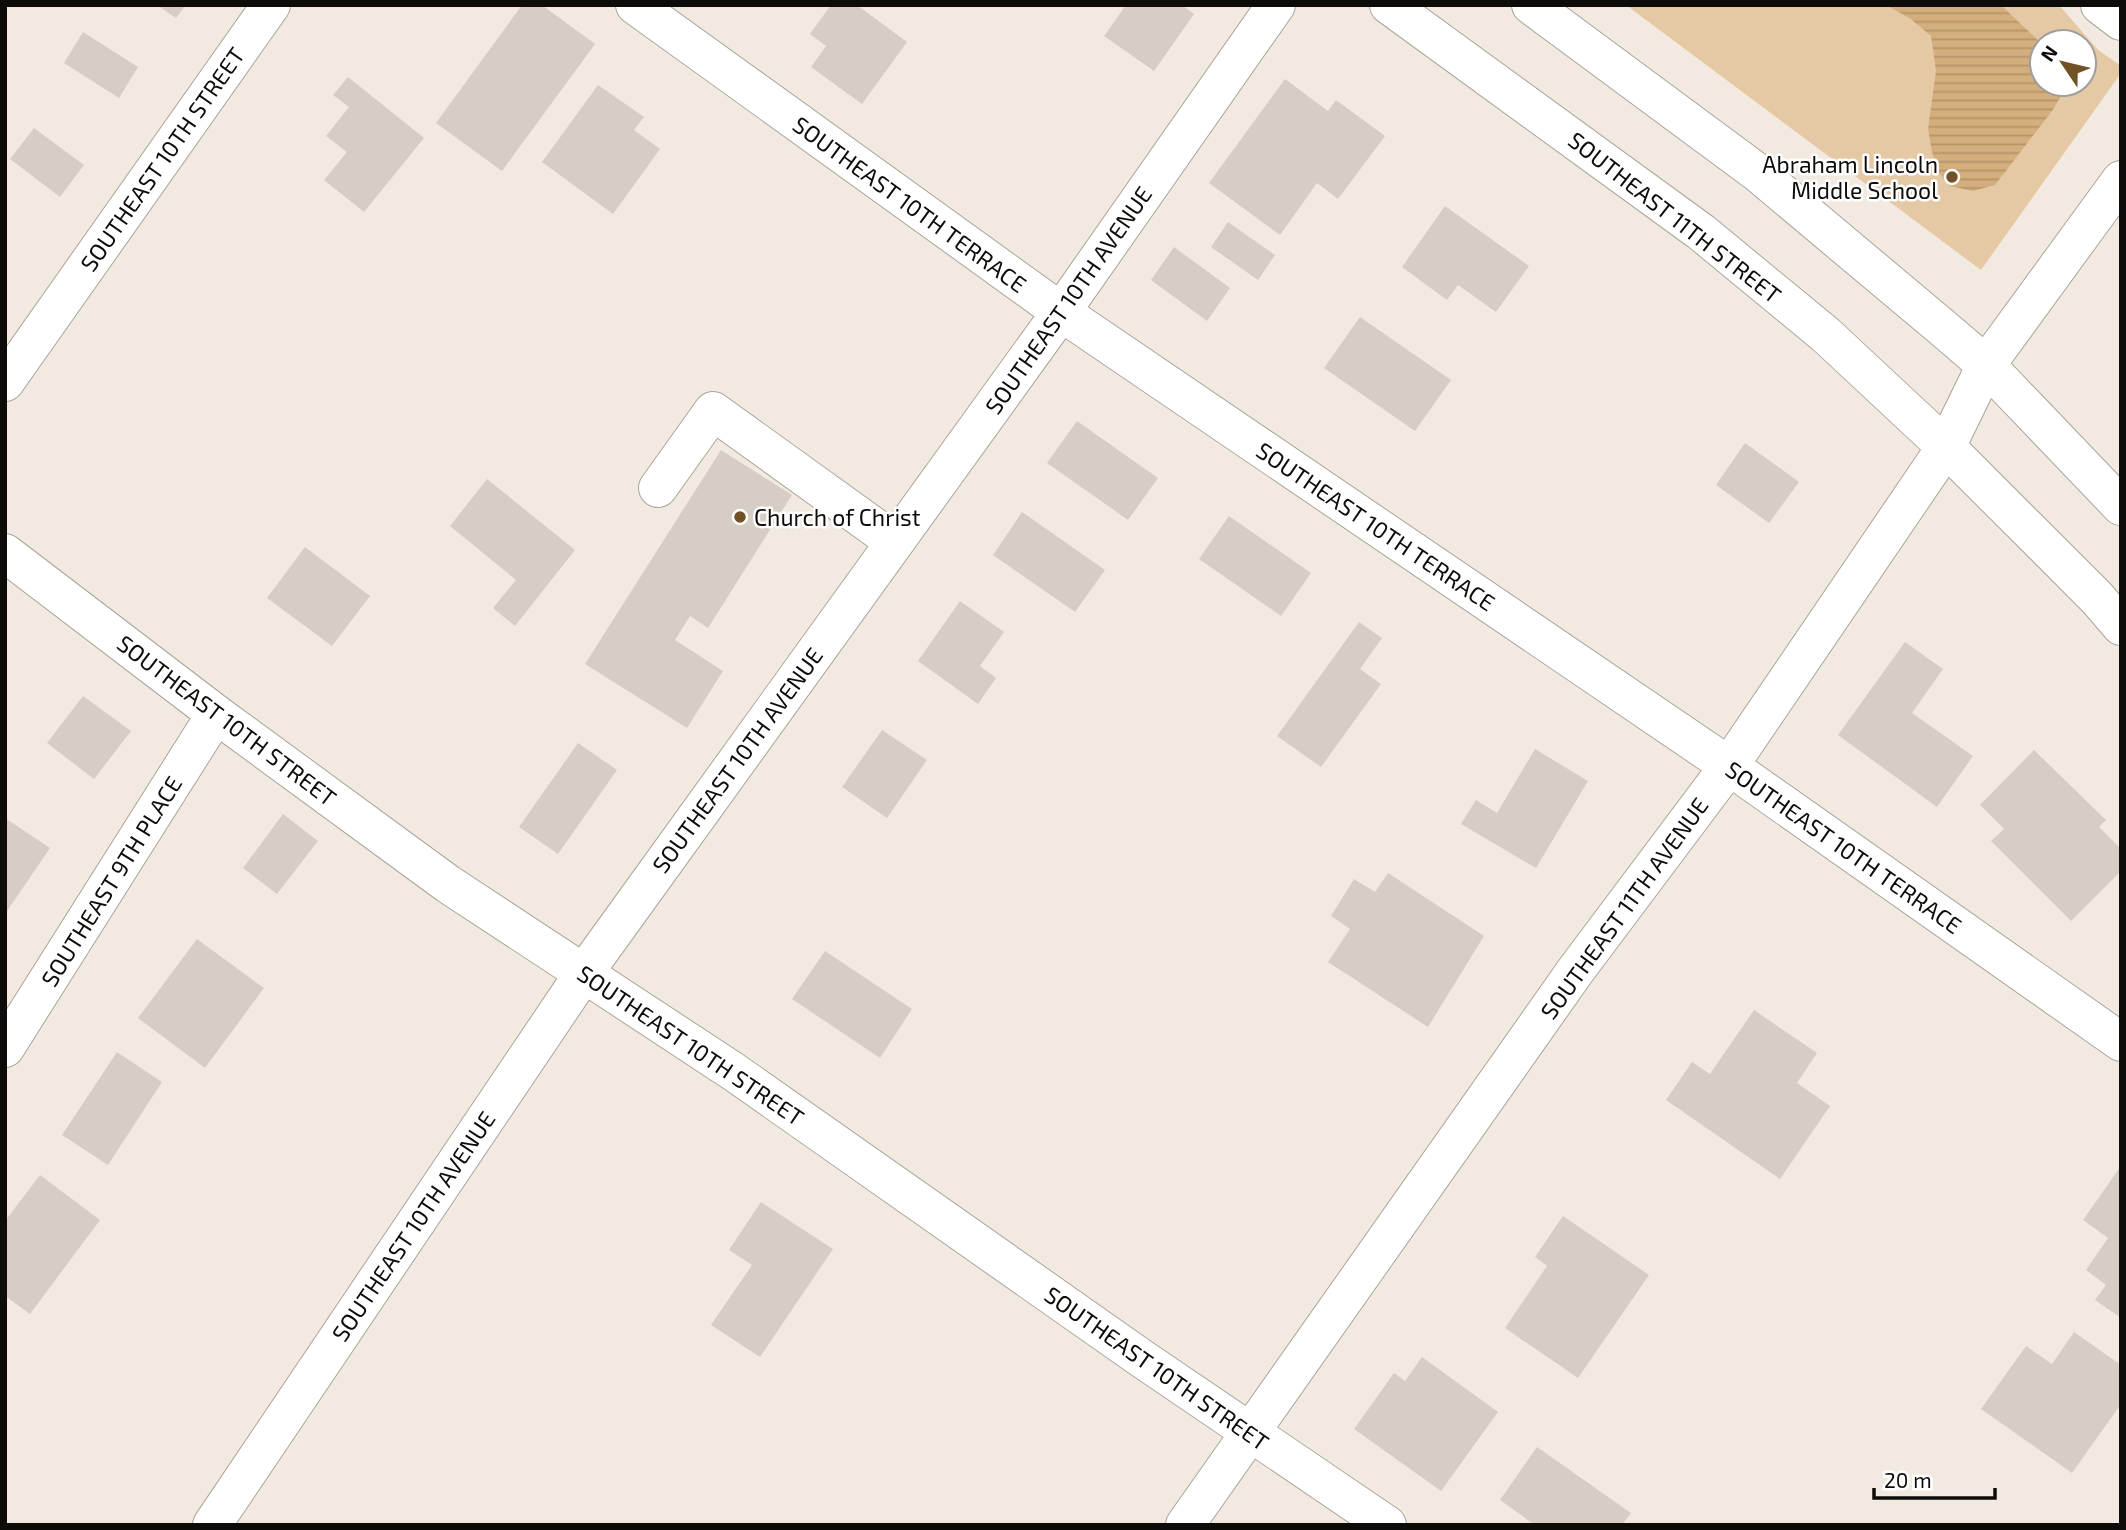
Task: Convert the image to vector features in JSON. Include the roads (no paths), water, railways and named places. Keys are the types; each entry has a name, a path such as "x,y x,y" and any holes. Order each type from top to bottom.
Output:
{"main road":[{"name":"SOUTHEAST 10TH STREET","path":"5,382 271,5"},
{"name":"SOUTHEAST 10TH TERRACE","path":"635,5 1061,312 1729,766 2121,1042"},
{"name":"SOUTHEAST 10TH AVENUE","path":"212,1525 584,973 1061,312 1276,5"},
{"name":"SOUTHEAST 11TH STREET","path":"1389,5 1701,232 1826,335 1946,447 2097,598 2121,626"},
{"path":"1531,5 1758,173 1986,365 2121,506"},
{"path":"2100,5 2121,21"},
{"name":"SOUTHEAST 11TH AVENUE","path":"1185,1525 1576,970 1729,766 1946,447 1986,365 2121,180"},
{"path":"658,488 713,411 895,542"},
{"name":"SOUTHEAST 10TH STREET","path":"5,553 216,714 448,884 734,1072 1249,1432 1387,1525"},
{"name":"SOUTHEAST 9TH PLACE","path":"5,1048 216,714"}],"place":[{"name":"Abraham Lincoln Middle School","path":"1952,177"},
{"name":"Church of Christ","path":"740,517"}]}
